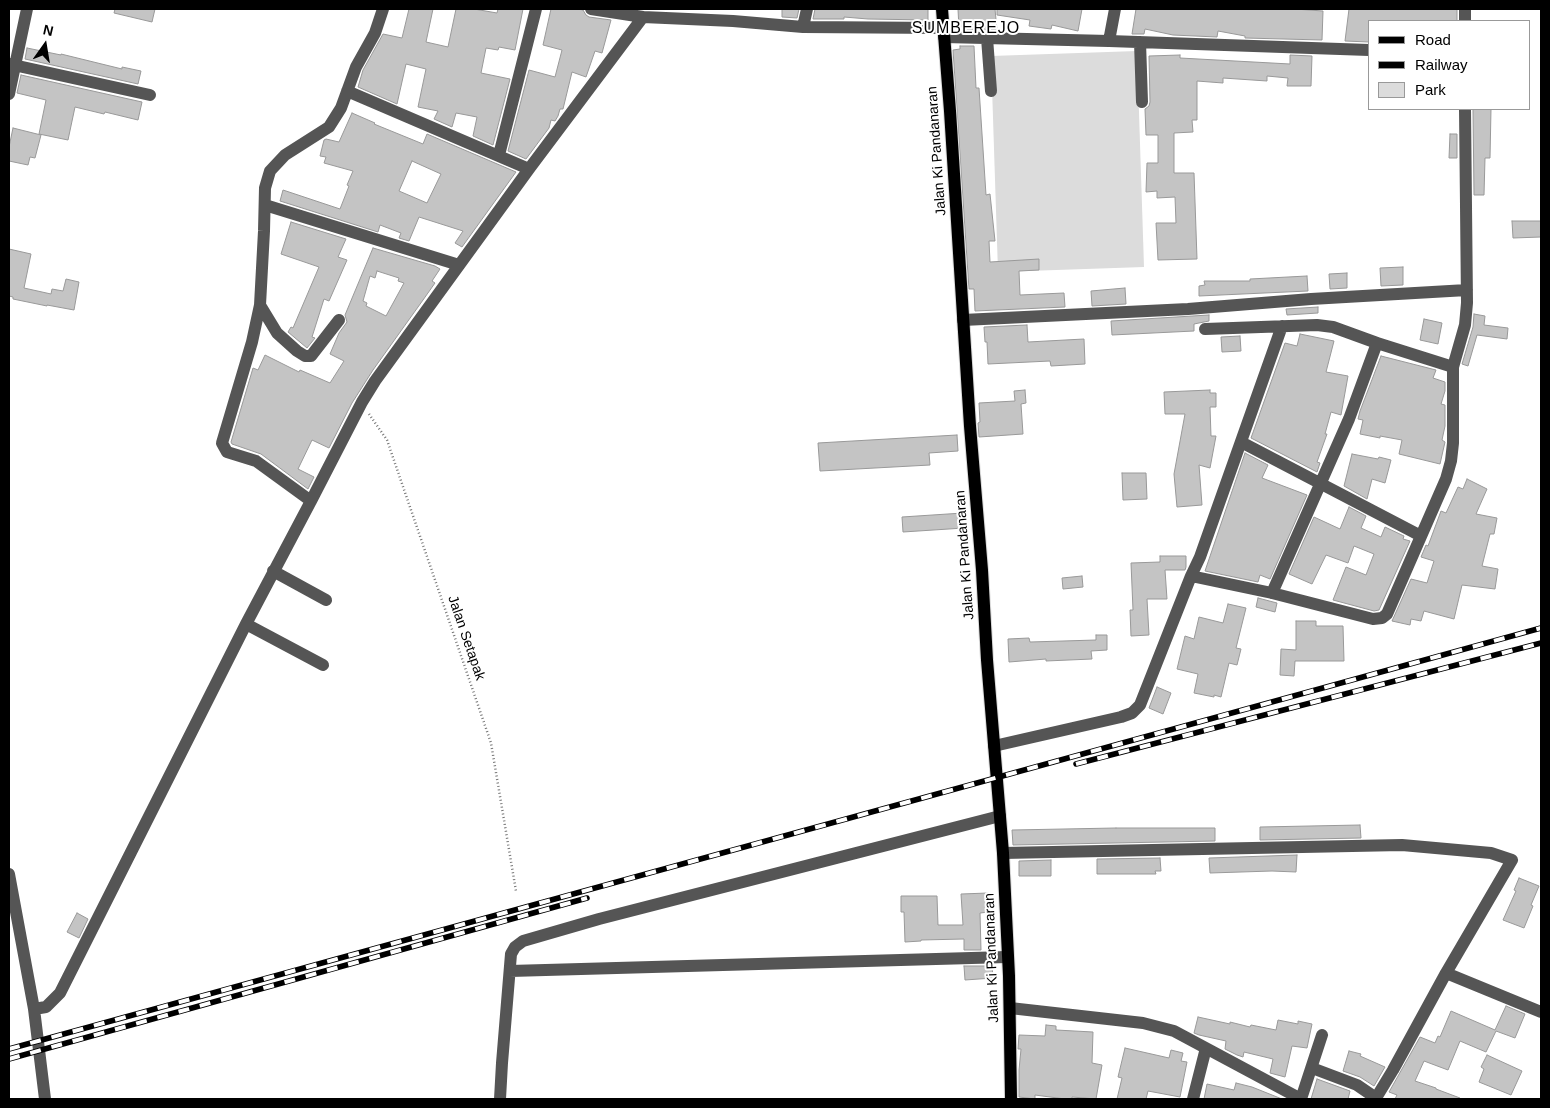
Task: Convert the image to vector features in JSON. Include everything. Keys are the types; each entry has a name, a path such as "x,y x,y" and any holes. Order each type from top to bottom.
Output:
{"main road":[{"name":"Jalan Ki Pandanaran","path":"942,9 970,426 1003,853 1013,1099"}],"street":[{"path":"9,94 12,64 27,9"},
{"path":"311,501 256,462 227,452 222,442 252,342 260,305 265,188 270,171 285,155 329,127 341,108 356,66 375,32 383,9"},
{"path":"499,155 536,9"},
{"path":"595,9 643,17 670,14 734,15 803,27 944,33 987,38 1109,40 1368,50"},
{"path":"803,27 807,9"},
{"path":"1109,40 1115,9"},
{"path":"34,1009 46,1007 60,993 246,624 375,380 643,17"},
{"path":"987,38 991,91"},
{"path":"1140,42 1142,102"},
{"path":"12,64 150,95"},
{"path":"348,91 529,169"},
{"path":"1191,576 1272,593 1372,619 1382,618 1390,609 1446,479 1451,461 1453,443 1453,367 1465,325 1467,290 1465,110"},
{"path":"265,205 459,265"},
{"path":"963,320 1188,309 1467,290"},
{"path":"260,305 277,333 305,356 311,356 339,320"},
{"path":"1205,329 1318,325 1333,327 1453,367"},
{"path":"994,746 1121,717 1132,713 1140,705 1200,557 1282,326"},
{"path":"1272,593 1349,419 1377,343"},
{"path":"1242,442 1421,536"},
{"path":"274,571 326,600"},
{"path":"246,624 323,665"},
{"path":"500,1099 512,952 523,941 717,888 1000,816"},
{"path":"1003,853 1402,845 1491,853 1512,860 1446,972 1376,1099 1357,1085 1312,1068"},
{"path":"9,874 34,1009 45,1099"},
{"path":"510,971 1008,957"},
{"path":"1446,972 1541,1012"},
{"path":"1010,1008 1143,1023 1174,1031 1301,1099 1322,1035"},
{"path":"1193,1099 1206,1048"}],"path":[{"name":"Jalan Setapak","path":"362,402 386,440 491,743 516,892"}],"green space":[{"path":"1137,51 1144,267 998,272 991,56"}],"building":[{"path":"115,9 155,9 152,22 114,13"},
{"path":"409,9 433,9 426,42 448,47 456,9 474,9 497,13 498,9 523,9 515,50 499,47 498,50 486,48 481,73 510,79 493,145 473,136 477,117 456,113 452,127 434,119 438,111 418,107 426,69 406,64 397,104 358,87 363,70 383,34 402,38"},
{"path":"551,9 579,9 583,10 589,17 611,20 602,53 595,51 586,77 572,72 563,109 560,109 555,121 551,120 549,128 526,159 508,151 529,70 555,77 562,50 543,45"},
{"path":"782,9 799,9 797,18 782,17"},
{"path":"815,9 928,9 928,20 844,17 844,19 813,19"},
{"path":"958,9 995,9 997,30 959,29"},
{"path":"997,9 1082,9 1078,31 1052,25 1051,29 1029,26 1030,20 997,15"},
{"path":"1136,9 1295,9 1323,11 1322,40 1245,38 1245,36 1218,31 1217,37 1173,35 1145,29 1144,34 1132,34"},
{"path":"1349,9 1457,9 1457,20 1368,20 1368,42 1345,41"},
{"path":"960,46 974,46 976,88 979,88 986,195 990,194 995,241 989,241 990,262 1039,259 1039,270 1019,271 1020,295 1064,293 1065,307 975,311 974,289 969,289 953,50 960,49"},
{"path":"27,48 122,69 122,67 141,71 138,84 25,59"},
{"path":"1180,55 1180,58 1290,64 1290,55 1312,56 1311,86 1287,86 1288,78 1267,76 1267,81 1223,78 1223,83 1197,81 1197,120 1192,120 1193,132 1174,133 1174,173 1194,173 1197,259 1158,260 1156,223 1176,223 1175,197 1157,198 1157,191 1146,192 1147,163 1158,163 1158,135 1146,135 1145,109 1149,106 1150,102 1149,56"},
{"path":"21,75 142,102 138,120 75,107 68,140 39,134 46,100 17,93"},
{"path":"1473,110 1491,110 1490,158 1485,158 1484,195 1474,195"},
{"path":"352,113 423,144 427,134 516,172 462,247 455,243 463,231 419,217 409,241 399,238 401,233 380,225 378,232 280,201 283,190 340,209 353,171 324,163 326,157 320,156 324,140 339,142","holes":["412,161 441,174 427,203 399,191"]},
{"path":"13,128 41,135 35,158 30,157 28,165 9,161 9,147"},
{"path":"1450,134 1457,134 1457,158 1449,158"},
{"path":"1512,221 1541,221 1541,237 1513,238"},
{"path":"291,222 346,239 338,257 347,260 329,301 324,299 312,337 315,338 307,348 288,332 291,327 293,328 319,267 281,254"},
{"path":"373,248 440,269 432,281 435,283 373,370 352,403 329,448 312,440 298,469 314,477 308,489 261,454 231,442 253,368 258,370 265,355 299,372 300,370 330,383 344,361 330,354 339,333 347,322 345,315","holes":["377,271 399,278 398,281 404,283 386,316 366,306 367,303 363,301 370,276 375,278"]},
{"path":"9,249 31,254 24,288 51,294 52,289 63,291 66,279 79,282 74,310 13,299 13,297 9,296"},
{"path":"1403,267 1403,285 1381,286 1380,268"},
{"path":"1347,273 1347,288 1330,289 1329,274"},
{"path":"1307,276 1308,291 1199,296 1199,286 1205,285 1204,281 1250,281 1250,279"},
{"path":"1125,288 1126,304 1092,306 1091,291"},
{"path":"1318,307 1318,313 1287,315 1286,309"},
{"path":"1474,314 1485,316 1484,325 1508,328 1507,339 1477,335 1468,366 1462,364 1473,327"},
{"path":"1209,315 1209,321 1194,324 1194,331 1112,335 1111,321"},
{"path":"1424,319 1442,323 1438,344 1420,340"},
{"path":"1027,325 1028,342 1084,339 1085,364 1051,366 1050,361 988,364 984,327"},
{"path":"1300,334 1334,341 1326,372 1348,376 1341,415 1331,412 1325,434 1327,434 1317,462 1320,463 1317,472 1251,438 1285,343 1297,346"},
{"path":"1240,336 1241,351 1222,352 1221,337"},
{"path":"1381,356 1436,370 1433,378 1445,382 1445,391 1441,404 1445,405 1445,426 1442,440 1445,442 1440,464 1399,454 1402,440 1360,434 1363,420 1358,419 1360,411"},
{"path":"1025,390 1026,403 1021,404 1023,434 979,437 979,403 1015,401 1014,391"},
{"path":"1210,390 1210,393 1216,393 1216,407 1210,407 1211,436 1216,436 1210,468 1199,465 1202,505 1177,507 1174,474 1185,414 1165,414 1164,392"},
{"path":"957,435 958,451 929,453 930,465 820,471 818,443"},
{"path":"1245,453 1268,465 1262,478 1307,495 1270,579 1260,575 1258,582 1205,571"},
{"path":"1352,454 1391,460 1385,483 1372,479 1367,499 1344,486"},
{"path":"1122,473 1146,473 1147,499 1123,500"},
{"path":"1467,479 1487,489 1476,514 1497,518 1494,534 1490,534 1482,566 1498,569 1495,589 1462,585 1454,619 1424,611 1421,621 1411,619 1410,625 1392,621 1411,579 1427,583 1434,561 1421,557 1426,545 1428,546 1441,511 1446,513 1458,487 1463,489"},
{"path":"1349,507 1366,516 1361,528 1381,537 1385,527 1404,536 1403,539 1410,541 1379,610 1374,611 1333,600 1346,567 1366,575 1374,554 1354,546 1348,563 1326,555 1312,584 1289,574 1314,517 1340,529"},
{"path":"963,513 964,528 903,532 902,517"},
{"path":"1160,556 1186,556 1185,570 1165,570 1167,599 1147,599 1149,635 1131,636 1130,610 1133,610 1131,563 1160,562"},
{"path":"1082,576 1083,587 1063,589 1062,578"},
{"path":"1258,598 1277,603 1275,612 1256,607"},
{"path":"1228,604 1246,608 1236,648 1241,649 1237,665 1229,663 1221,697 1194,693 1198,674 1177,669 1185,636 1194,639 1199,617 1223,623"},
{"path":"1296,621 1316,621 1316,626 1343,626 1344,661 1295,661 1294,676 1280,675 1281,649 1296,650"},
{"path":"1096,635 1107,635 1107,650 1091,651 1092,659 1046,661 1046,659 1009,662 1008,639 1029,638 1030,642 1096,640"},
{"path":"1157,687 1171,693 1163,714 1149,708"},
{"path":"1360,825 1361,838 1260,840 1260,827"},
{"path":"1215,828 1215,841 1013,845 1012,830"},
{"path":"1297,855 1296,872 1210,873 1209,858"},
{"path":"1160,858 1161,871 1155,871 1156,874 1097,874 1097,859"},
{"path":"1051,860 1051,876 1019,876 1019,861"},
{"path":"1519,878 1539,886 1524,928 1503,920 1516,891 1514,890"},
{"path":"988,893 989,912 980,913 981,950 964,950 964,939 905,942 904,912 901,912 901,896 937,896 938,925 963,925 961,894"},
{"path":"77,913 88,919 79,938 67,932"},
{"path":"964,966 992,966 993,978 965,980"},
{"path":"1506,1006 1525,1014 1515,1038 1496,1031 1486,1052 1460,1041 1448,1070 1424,1061 1415,1081 1460,1099 1395,1099 1397,1095 1389,1092 1420,1037 1435,1043 1438,1036 1440,1037 1451,1011 1495,1030"},
{"path":"1198,1017 1230,1024 1230,1022 1276,1030 1278,1020 1298,1024 1298,1021 1312,1024 1307,1048 1292,1046 1285,1077 1270,1073 1273,1059 1244,1052 1243,1057 1225,1049 1226,1041 1194,1033"},
{"path":"1046,1025 1056,1026 1056,1030 1093,1032 1092,1063 1102,1065 1096,1099 1072,1097 1072,1099 1065,1099 1035,1095 1035,1099 1019,1097 1021,1049 1018,1049 1019,1035 1045,1036"},
{"path":"1125,1048 1169,1058 1171,1050 1183,1053 1181,1061 1187,1062 1180,1097 1148,1091 1146,1099 1117,1099 1122,1078 1118,1077"},
{"path":"1349,1051 1361,1054 1360,1056 1385,1067 1374,1086 1360,1077 1343,1071"},
{"path":"1487,1055 1522,1071 1511,1095 1479,1082 1484,1069 1481,1067"},
{"path":"1317,1079 1350,1091 1348,1099 1311,1099"},
{"path":"1236,1083 1282,1099 1204,1099 1207,1084 1234,1090"}],"railway":[{"path":"9,1049 1541,628"},
{"path":"1076,764 1541,643"},
{"path":"9,1059 587,898"}],"district":[{"name":"SUMBEREJO","path":"966,29"}]}
